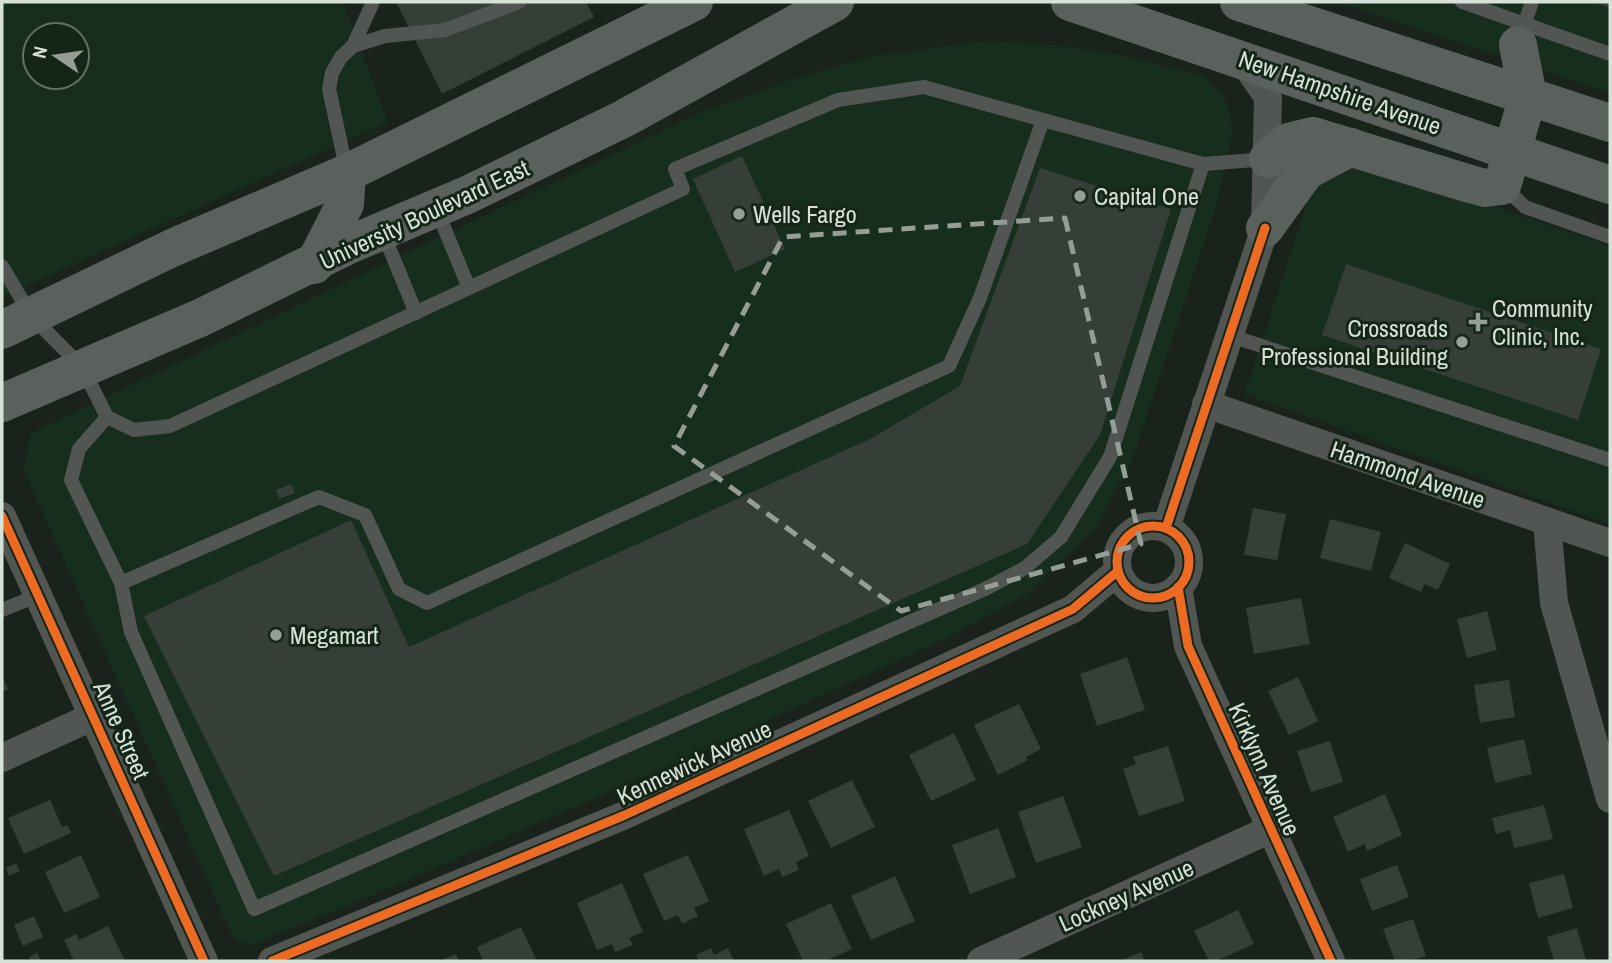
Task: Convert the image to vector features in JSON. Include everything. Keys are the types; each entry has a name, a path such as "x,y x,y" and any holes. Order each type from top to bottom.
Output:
{"main road":[{"path":"17,324 172,248 348,173 694,2"},
{"name":"University Boulevard East","path":"2,403 200,318 625,118 835,2"},
{"name":"New Hampshire Avenue","path":"1070,2 1470,136 1507,169 1610,185"},
{"path":"1259,5 1610,123"},
{"path":"1404,163 1450,165 1458,159 1491,84 1521,35"},
{"path":"1268,159 1288,142 1313,136 1485,187 1507,169 1528,96 1521,35"},
{"path":"1265,228 1306,171 1351,147"},
{"path":"314,265 345,204 348,173"}],"street":[{"path":"1166,528 1265,228 1268,97 1241,58"},
{"name":"Hammond Avenue","path":"1206,404 1610,543"},
{"name":"Anne Street","path":"2,516 205,961"},
{"path":"1547,523 1553,603 1610,799"},
{"path":"1154,525 1166,528 1182,541 1188,553 1186,577 1168,595 1143,597 1123,583 1118,571 1117,554 1130,533 1154,525"},
{"name":"Kennewick Avenue","path":"272,961 625,815 1073,609 1118,571"},
{"name":"Kirklynn Avenue","path":"1178,587 1188,646 1331,961"},
{"path":"2,758 94,716"},
{"name":"Lockney Avenue","path":"981,961 1271,829"}],"lane":[{"path":"348,173 329,89 332,73 341,57 353,46 373,2"},
{"path":"353,46 384,36 445,30 519,2"},
{"path":"1462,2 1521,35 1610,54"},
{"path":"1521,35 1532,2"},
{"path":"2,266 17,324 82,367 107,416 135,430 170,426 683,189 675,169 838,100 923,87 1203,164 1268,159"},
{"path":"121,583 319,497 365,515 399,589 427,603 949,366 980,298 1043,120"},
{"path":"107,416 79,449 71,480 121,583 131,632 254,909 1026,569 1061,537 1110,457 1203,164"},
{"path":"1507,169 1525,207 1610,237"},
{"path":"436,208 469,288"},
{"path":"382,232 416,313"},
{"path":"1228,335 1610,460"},
{"path":"2,610 38,595"}],"highlighted area":[{"path":"1065,218 1141,544 901,611 674,446 783,237"}],"shaded area":[{"path":"2,2 343,2 388,122 2,297"},
{"path":"1338,2 1610,2 1610,93"},
{"path":"987,41 1056,45 1117,54 1206,77 1228,104 1233,133 1217,202 1133,459 1098,524 1026,595 943,640 656,772 367,898 250,945 233,938 23,469 31,433 692,116 798,77 873,56"},
{"path":"1353,158 1610,246 1610,524 1244,394 1311,191"}],"building":[{"path":"396,2 586,2 594,17 442,94"},
{"path":"1594,2 1610,2 1610,8"},
{"name":"Wells Fargo","path":"742,156 785,249 735,272 693,179"},
{"path":"1040,168 1171,209 1100,435 1027,544 274,876 144,616 351,520 409,647 870,439 960,386"},
{"name":"Crossroads Professional Building","path":"1346,264 1601,349 1578,420 1322,335"},
{"path":"291,484 295,493 279,499 276,490"},
{"path":"1253,508 1286,514 1277,560 1244,555"},
{"path":"1330,519 1381,532 1371,571 1320,558"},
{"path":"1405,543 1450,564 1438,590 1425,584 1421,592 1389,578"},
{"path":"1301,598 1310,644 1254,654 1246,608"},
{"path":"1487,611 1497,650 1467,658 1457,619"},
{"path":"1127,657 1145,710 1097,726 1080,674"},
{"path":"2,676 8,689 2,692"},
{"path":"1298,677 1318,721 1289,735 1268,691"},
{"path":"1509,680 1515,717 1480,723 1474,685"},
{"path":"1019,704 1041,749 1026,757 1028,760 998,775 974,725"},
{"path":"954,733 976,780 931,801 909,755"},
{"path":"1524,739 1532,774 1495,783 1487,748"},
{"path":"1330,741 1343,782 1311,792 1297,751"},
{"path":"1168,746 1185,801 1139,816 1123,769 1136,764 1133,757"},
{"path":"852,780 875,827 831,848 808,801"},
{"path":"1385,794 1402,835 1367,851 1365,844 1348,852 1333,817"},
{"path":"1063,796 1082,847 1036,863 1018,812"},
{"path":"50,800 62,827 67,825 71,833 24,854 8,818"},
{"path":"1544,805 1553,839 1514,848 1510,830 1496,834 1492,818"},
{"path":"789,810 809,856 796,862 799,870 782,877 779,869 764,876 744,829"},
{"path":"998,828 1016,877 970,894 952,845"},
{"path":"81,855 100,897 64,913 45,872"},
{"path":"688,855 709,901 694,908 698,916 682,924 678,915 664,921 643,874"},
{"path":"16,863 20,871 9,876 6,868"},
{"path":"1397,865 1409,897 1372,911 1360,879"},
{"path":"1564,874 1573,908 1538,918 1529,883"},
{"path":"895,876 915,921 871,940 851,896"},
{"path":"622,883 643,932 629,938 633,945 615,952 612,944 597,950 577,903"},
{"path":"831,903 852,949 826,961 803,961 786,924"},
{"path":"1238,910 1254,944 1216,961 1209,961 1194,931"},
{"path":"34,916 43,937 23,946 14,925"},
{"path":"1413,919 1426,956 1410,961 1395,961 1383,929"},
{"path":"108,926 125,961 74,961 64,940 76,934 79,940"},
{"path":"521,927 537,961 483,961 477,947"},
{"path":"1577,928 1586,961 1554,961 1547,937"},
{"path":"711,948 714,955 728,948 734,961 699,961 696,955"},
{"path":"1141,952 1145,961 1120,961"},
{"path":"37,953 41,961 31,961 29,957"},
{"path":"456,954 459,961 439,961"}],"cycle path":[{"path":"1166,528 1265,228"},
{"path":"2,516 204,961"},
{"path":"1153,526 1173,532 1183,542 1189,562 1183,582 1173,592 1153,598 1133,592 1123,582 1117,562 1123,542 1133,532 1153,526"},
{"path":"272,961 625,815 1073,609 1118,571"},
{"path":"1178,587 1188,646 1331,961"}],"place":[{"name":"Capital One","path":"1080,196"},
{"name":"Wells Fargo","path":"739,214"},
{"name":"Community Clinic, Inc.","path":"1478,322"},
{"name":"Crossroads Professional Building","path":"1462,342"},
{"name":"Megamart","path":"276,635"}]}
